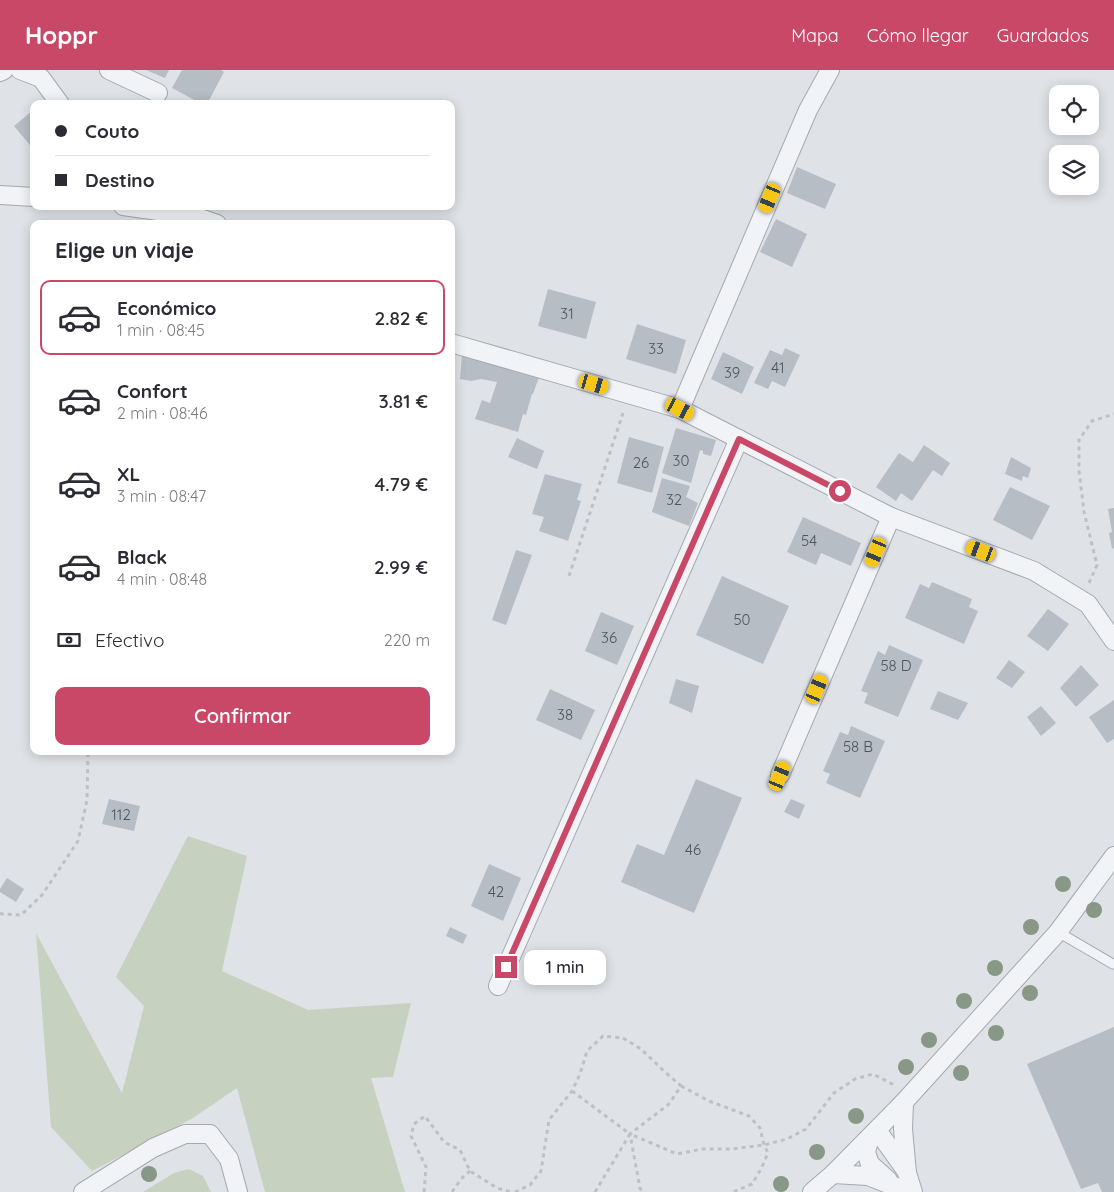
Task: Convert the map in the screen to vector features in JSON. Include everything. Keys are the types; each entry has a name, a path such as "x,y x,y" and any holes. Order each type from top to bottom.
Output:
{"street":[{"path":"0,72 4,70"},
{"path":"20,70 48,74 58,100"},
{"path":"109,70 158,93"},
{"path":"680,409 808,110 830,70"},
{"path":"0,195 30,197"},
{"path":"175,210 188,211 208,220"},
{"path":"455,344 680,409 891,517 1034,571 1088,604 1114,641"},
{"path":"498,986 739,439"},
{"path":"780,776 891,517"},
{"path":"812,1192 833,1174 908,1098 1058,932 1114,856"},
{"path":"903,1190 907,1173 903,1129 908,1098"},
{"path":"84,1192 153,1148 185,1134 210,1134 229,1159 238,1192"},
{"path":"873,1134 907,1173"},
{"path":"873,1134 866,1152 870,1164 903,1190"},
{"path":"833,1174 868,1176 903,1190"}],"lane":[{"path":"1058,932 1114,964"}],"path":[{"path":"569,576 629,394"},
{"path":"1083,601 1096,565 1084,512 1079,471 1079,440 1092,421 1114,414"},
{"path":"0,913 21,915 42,895 78,841 87,800 88,755"},
{"path":"515,1192 530,1184 541,1171 549,1120 572,1091 580,1074 587,1051 603,1036 623,1038 641,1049 681,1086 709,1101 749,1116 760,1128 768,1153 752,1184 733,1192"},
{"path":"572,1091 630,1134 677,1154 702,1149 731,1149 764,1145 787,1139 806,1129 834,1093 855,1079 873,1074 908,1098"},
{"path":"595,1192 630,1134 669,1104 681,1086"},
{"path":"424,1192 426,1167 411,1136 414,1124 425,1116 444,1142 460,1150 470,1171 497,1188 511,1192"},
{"path":"630,1134 642,1192"},
{"path":"452,1192 462,1178 470,1171"}],"green space":[{"path":"188,836 247,856 222,971 308,1010 411,1003 393,1077 371,1078 405,1192 265,1192 237,1088 193,1118 92,1171 51,1127 36,933 122,1093 144,1006 116,977"},
{"path":"189,1169 203,1176 211,1192 143,1192 174,1173"}],"building":[{"path":"146,70 169,70 165,78"},
{"path":"182,70 221,70 224,72 209,100 194,100 172,88"},
{"path":"30,113 30,145 14,126"},
{"path":"797,167 836,184 825,209 787,193"},
{"path":"776,219 807,234 792,267 760,252"},
{"path":"548,289 596,302 586,339 538,326"},
{"path":"637,324 686,340 676,374 626,359"},
{"path":"785,348 800,355 785,387 772,381 768,389 754,383 770,350 782,355"},
{"path":"723,352 754,367 742,394 711,379"},
{"path":"462,354 539,377 526,415 523,414 518,432 475,419 482,400 490,403 497,382 481,379 471,381 460,379"},
{"path":"676,428 716,440 711,456 703,454 703,451 700,450 691,483 662,473"},
{"path":"629,437 664,447 652,493 617,483"},
{"path":"517,438 544,451 537,469 508,457"},
{"path":"924,445 950,463 942,476 933,470 912,501 901,493 896,501 876,487 899,453 913,462"},
{"path":"1011,457 1031,468 1028,478 1023,476 1022,481 1005,474"},
{"path":"545,474 582,484 577,500 581,501 568,541 539,531 544,517 532,514"},
{"path":"662,478 690,486 686,497 698,503 689,526 652,512"},
{"path":"1010,487 1050,506 1032,540 993,520"},
{"path":"1114,508 1114,548 1112,549 1109,533 1112,532 1108,509"},
{"path":"803,517 861,543 851,566 821,553 816,565 787,552"},
{"path":"516,550 532,555 506,625 492,620"},
{"path":"722,576 789,606 763,664 696,635"},
{"path":"932,582 972,599 969,607 978,611 964,644 905,618 920,584 929,588"},
{"path":"1048,609 1069,624 1048,651 1027,636"},
{"path":"601,612 634,626 617,665 585,651"},
{"path":"889,645 923,660 898,717 864,703 868,693 861,691 878,651 885,655"},
{"path":"1009,660 1025,672 1012,688 996,678"},
{"path":"1081,665 1099,685 1076,707 1060,688"},
{"path":"676,679 699,686 692,713 669,703"},
{"path":"550,689 595,710 581,740 536,720"},
{"path":"938,691 968,703 958,720 930,709"},
{"path":"1114,700 1114,739 1107,743 1089,717"},
{"path":"1041,706 1056,723 1041,736 1027,717"},
{"path":"851,726 885,741 860,798 826,783 830,774 823,771 840,732 848,735"},
{"path":"696,779 742,798 694,913 621,882 637,844 664,855"},
{"path":"109,799 140,806 134,831 102,824"},
{"path":"791,799 805,805 799,819 784,812"},
{"path":"489,864 521,878 503,921 471,906"},
{"path":"7,878 24,889 16,902 0,892"},
{"path":"450,927 467,935 463,944 446,936"},
{"path":"1114,1027 1114,1192 1102,1192 1098,1183 1081,1189 1027,1064"}],"route":[{"path":"506,967 739,439 840,491"}]}
